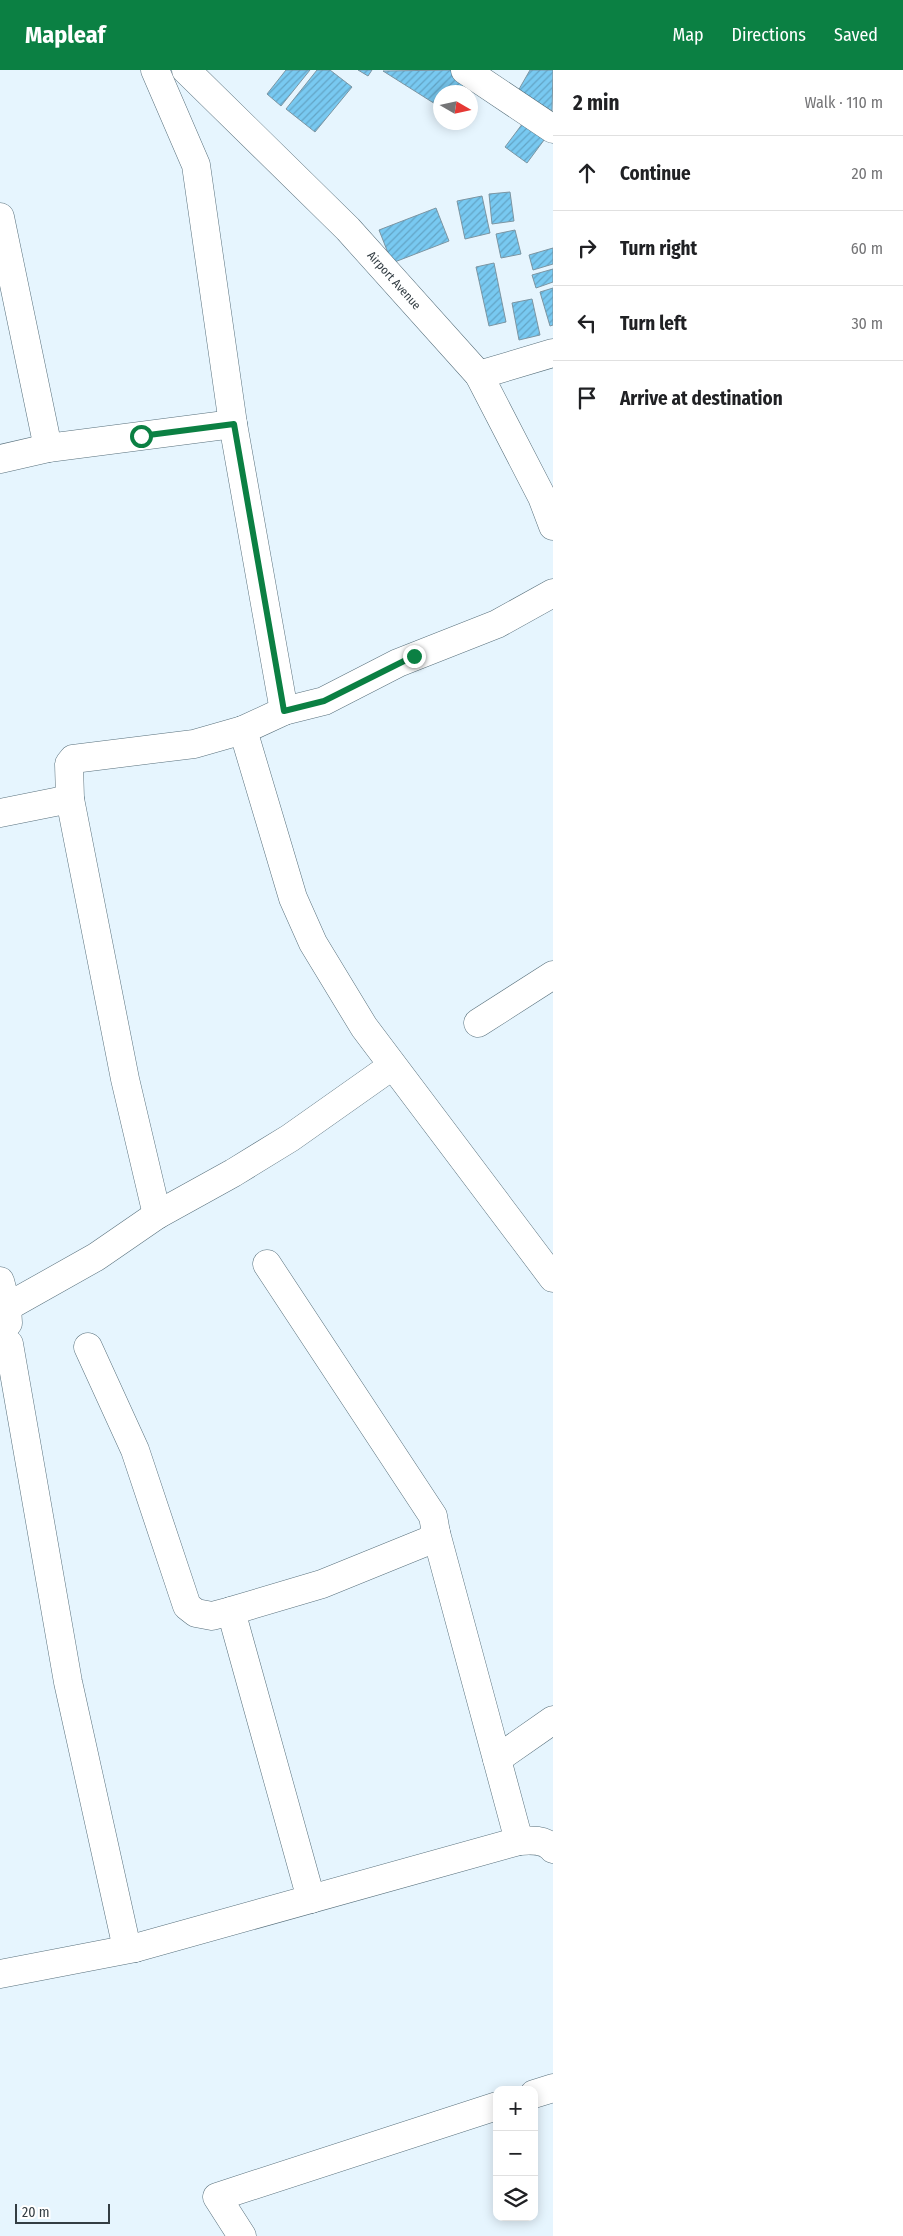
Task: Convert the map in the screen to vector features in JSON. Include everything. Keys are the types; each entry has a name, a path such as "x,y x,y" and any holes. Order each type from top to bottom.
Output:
{"street":[{"path":"155,70 196,165 234,424 284,711"},
{"name":"Airport Avenue","path":"186,70 348,230 479,375 542,497 553,526"},
{"path":"465,70 553,129"},
{"path":"0,217 48,448"},
{"path":"479,375 553,353"},
{"path":"0,459 48,448 234,424"},
{"path":"157,1215 125,1079 70,800 69,764 74,759 194,744 243,730 284,711 324,701 398,663 496,624 553,593"},
{"path":"243,730 293,898 313,943 338,986 392,1066 553,1278"},
{"path":"0,813 70,800"},
{"path":"478,1023 553,975"},
{"path":"7,1307 96,1257 157,1215 233,1173 290,1138 392,1066"},
{"path":"267,1264 433,1516 519,1842"},
{"path":"0,1281 7,1307 4,1345 68,1682 122,1929 126,1944 135,1948"},
{"path":"88,1347 135,1450 187,1606 196,1613 212,1616 232,1612 322,1584 428,1541 436,1533"},
{"path":"232,1612 311,1899"},
{"path":"498,1759 553,1720"},
{"path":"0,1974 135,1948 519,1842 532,1840 550,1845 553,1849"},
{"path":"538,2093 553,2088"},
{"path":"242,2236 217,2197 493,2107"}],"building":[{"path":"286,70 310,70 281,106 267,94"},
{"path":"317,70 330,70 352,87 315,132 286,109"},
{"path":"358,70 372,70 368,76"},
{"path":"453,70 468,79 464,85 433,85 433,103 383,71"},
{"path":"530,70 553,70 552,111 518,91"},
{"path":"526,119 547,136 527,163 505,147"},
{"path":"510,192 514,221 492,224 489,194"},
{"path":"482,196 490,233 465,239 457,201"},
{"path":"436,208 449,241 392,263 379,230"},
{"path":"515,230 521,254 501,258 496,234"},
{"path":"553,248 553,264 533,270 529,255"},
{"path":"494,263 506,322 489,326 476,267"},
{"path":"553,269 553,282 536,288 532,275"},
{"path":"553,288 553,325 550,326 540,292"},
{"path":"532,299 540,335 519,340 512,303"}],"route":[{"path":"141,436 234,424 284,711 324,701 414,656"}]}
